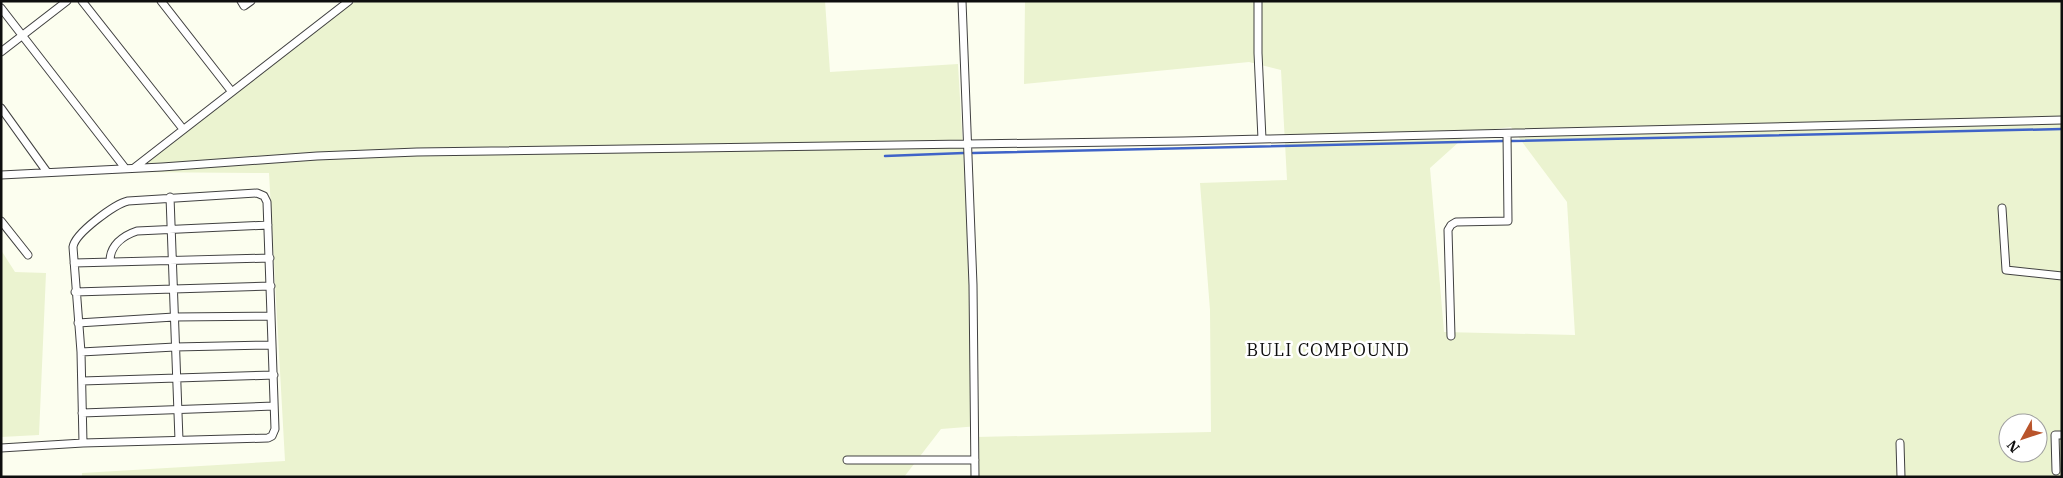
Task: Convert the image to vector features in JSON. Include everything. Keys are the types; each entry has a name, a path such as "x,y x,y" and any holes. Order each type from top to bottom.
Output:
{"street":[{"path":"1,52 67,1"},
{"path":"82,1 184,129"},
{"path":"161,1 232,92"},
{"path":"241,1 244,6 251,1"},
{"path":"134,168 349,1"},
{"path":"962,1 973,286 975,477"},
{"path":"1258,1 1262,140"},
{"path":"1,8 125,168"},
{"path":"1,108 47,172"},
{"path":"1,175 417,152 1262,140 2062,120"},
{"path":"1451,336 1448,230 1456,222 1508,221 1507,134"},
{"path":"1,448 83,443 271,437 275,429 270,258 267,202 261,194 170,197 121,203 76,238 73,247 81,352 83,443"},
{"path":"170,197 179,440"},
{"path":"2002,208 2006,270 2062,276"},
{"path":"1,222 28,255"},
{"path":"110,261 112,248 130,233 171,229 268,225"},
{"path":"74,263 270,258"},
{"path":"75,292 271,286"},
{"path":"78,323 174,317 272,316"},
{"path":"81,352 175,347 272,345"},
{"path":"82,381 274,375"},
{"path":"82,413 177,408 274,406"},
{"path":"2056,471 2055,435 2062,435"},
{"path":"1900,443 1901,477"},
{"path":"847,460 975,460"}],"green space":[{"path":"356,1 825,1 830,72 958,64 979,426 941,429 904,477 82,477 82,473 285,461 269,173 125,172"},
{"path":"1025,1 2062,1 2062,477 977,477 976,437 1211,432 1210,310 1200,183 1287,180 1281,70 1249,62 1024,84","holes":["1511,127 1567,202 1575,335 1444,332 1430,168 1470,132"]},
{"path":"1,250 15,272 46,273 39,435 1,437"}],"waterway":[{"path":"1511,141 2062,129"},
{"path":"973,153 1503,141"},
{"path":"885,156 964,153"}],"district":[{"name":"BULI COMPOUND","path":"1328,349"}]}
